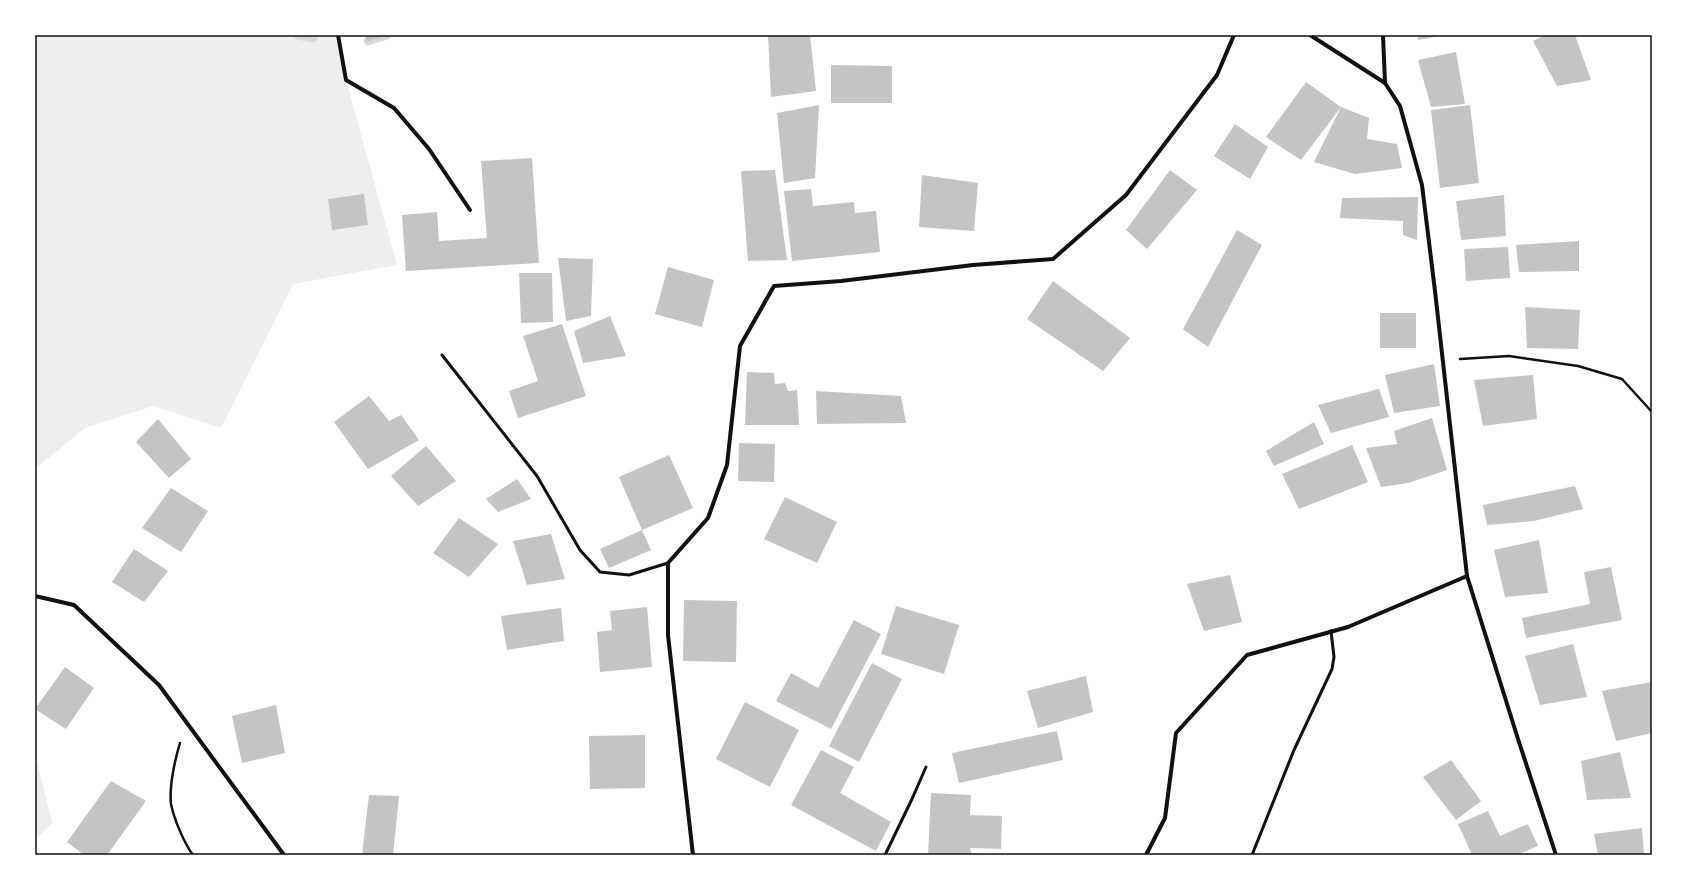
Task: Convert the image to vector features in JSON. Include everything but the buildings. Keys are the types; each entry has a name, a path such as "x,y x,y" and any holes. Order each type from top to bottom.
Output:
{"street":[{"path":"338,35 346,80 394,108 429,149 470,210"},
{"path":"693,855 668,635 668,562 708,518 727,465 740,346 774,286 973,265 1053,259 1126,196 1217,75 1234,35"},
{"path":"1310,35 1384,83 1400,106 1422,185 1467,576 1556,855"},
{"path":"1383,35 1384,83"},
{"path":"1146,855 1165,818 1176,733 1247,655 1348,627 1467,576"},
{"path":"35,596 74,605 159,685 284,855"}],"lane":[{"path":"442,356 537,476 580,550 600,572 629,575 668,562"},
{"path":"1252,855 1294,750 1332,669 1334,657 1331,631"},
{"path":"885,855 912,800 926,767"}],"path":[{"path":"1443,360 1509,356 1578,366 1622,379 1652,412"},
{"path":"186,721 174,764 171,804 185,844 192,855"}],"shaded area":[{"path":"35,35 338,35 346,80 397,265 293,284 221,428 153,406 85,428 35,469"},
{"path":"35,753 52,823 35,840"}],"waterway":[{"path":"298,35 313,38"},
{"path":"368,41 387,35"}]}
